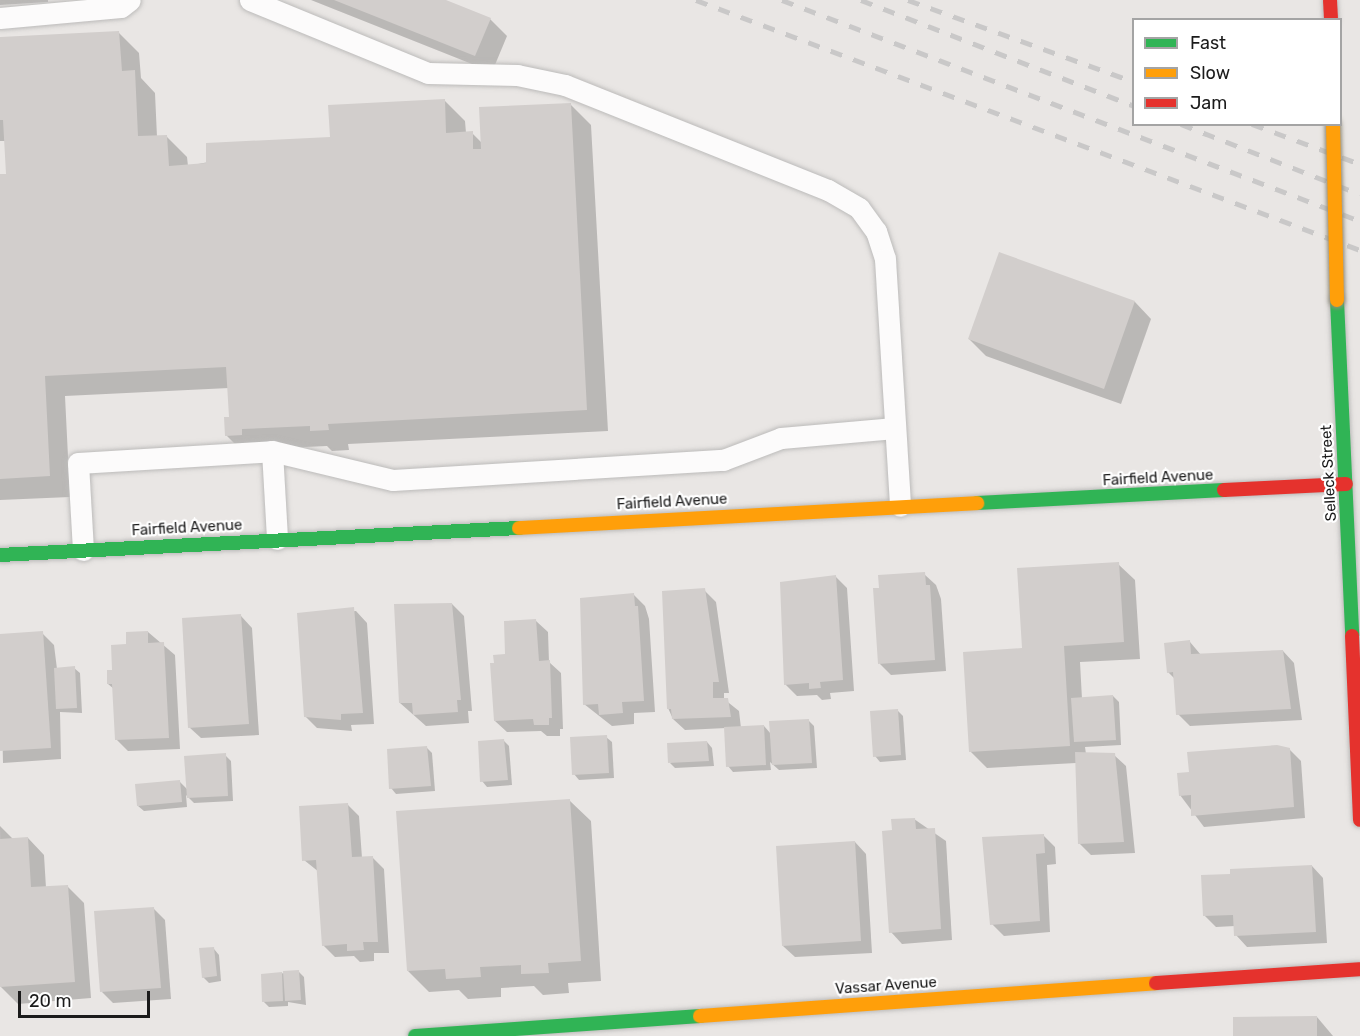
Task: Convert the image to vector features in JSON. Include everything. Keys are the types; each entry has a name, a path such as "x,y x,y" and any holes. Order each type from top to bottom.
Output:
{"main road":[{"path":"1330,0 1331,18"},
{"name":"Selleck Street","path":"1333,126 1337,300 1353,482 1360,820"},
{"name":"Fairfield Avenue","path":"0,555 1353,482"},
{"name":"Vassar Avenue","path":"415,1036 1360,969"}],"lane":[{"path":"0,18 121,7 130,0"},
{"path":"250,0 428,73 517,75 565,85 828,190 859,208 876,231 885,259 900,506"},
{"path":"83,550 78,463 272,451 393,480 723,460 781,438 895,428"},
{"path":"272,451 277,539"}],"building":[{"path":"334,0 446,0 491,18 475,56"},
{"path":"119,31 122,71 135,70 138,136 167,135 169,166 206,163 206,143 330,137 328,105 445,99 446,133 473,131 473,149 481,149 479,107 571,103 587,410 328,424 329,430 310,431 310,426 242,429 242,435 225,436 224,417 229,417 226,367 45,376 50,476 0,479 0,174 6,174 3,120 0,120 0,37"},
{"path":"999,252 1135,301 1104,389 968,339"},
{"path":"1119,562 1124,642 1064,646 1070,746 969,752 963,652 1022,648 1017,568"},
{"path":"925,572 926,585 930,585 935,660 878,664 873,588 879,588 878,575"},
{"path":"836,575 843,680 820,682 821,688 809,689 809,683 784,685 780,582"},
{"path":"705,588 719,682 713,682 713,698 728,698 731,717 672,719 671,709 667,709 662,591"},
{"path":"634,593 635,606 638,606 644,701 622,702 623,713 599,715 598,704 583,705 580,598"},
{"path":"452,603 461,700 457,700 458,712 413,715 412,703 399,703 394,604"},
{"path":"354,607 363,713 341,714 341,720 304,717 297,613"},
{"path":"241,614 249,724 188,728 182,618"},
{"path":"536,619 539,661 550,660 552,718 549,718 549,725 534,725 533,719 494,721 490,663 494,663 493,655 505,654 504,621"},
{"path":"43,631 51,748 0,751 0,634"},
{"path":"148,631 148,643 164,642 169,738 115,740 112,684 107,684 107,670 112,670 111,645 126,644 126,632"},
{"path":"1190,640 1191,654 1283,650 1291,709 1176,715 1173,672 1167,673 1164,643"},
{"path":"75,666 77,708 56,709 54,668"},
{"path":"1113,695 1116,740 1074,742 1071,698"},
{"path":"898,709 901,755 873,757 870,711"},
{"path":"809,719 812,763 772,765 769,721"},
{"path":"764,725 766,765 726,767 724,727"},
{"path":"607,735 609,773 572,775 570,737"},
{"path":"504,739 508,780 480,782 478,741"},
{"path":"707,741 709,761 668,763 667,743"},
{"path":"1277,745 1290,748 1294,807 1191,816 1191,795 1179,796 1177,773 1189,772 1187,752"},
{"path":"427,746 431,786 389,789 387,749"},
{"path":"1075,752 1115,753 1124,842 1078,844"},
{"path":"226,753 228,796 187,798 184,756"},
{"path":"180,780 182,802 137,806 135,784"},
{"path":"570,799 581,961 548,963 549,973 521,974 521,965 480,967 481,977 446,979 445,969 407,971 396,811"},
{"path":"348,803 352,857 373,856 378,942 363,942 364,950 347,951 347,944 322,946 316,860 302,861 299,806"},
{"path":"915,818 916,829 935,828 941,929 889,933 882,831 892,830 891,819"},
{"path":"1044,834 1045,853 1036,854 1040,921 990,925 982,837"},
{"path":"28,837 31,887 68,885 75,982 0,987 0,839"},
{"path":"855,841 861,941 782,946 776,846"},
{"path":"1312,865 1316,932 1234,936 1233,915 1203,916 1201,875 1230,874 1230,869"},
{"path":"154,907 161,988 100,992 94,911"},
{"path":"214,947 217,976 202,978 199,948"},
{"path":"299,970 301,1000 285,1001 283,971"},
{"path":"282,972 283,1001 262,1002 261,974"},
{"path":"1317,1016 1317,1036 1233,1036 1233,1017"}],"railway":[{"path":"696,0 1360,250"},
{"path":"782,0 1360,221"},
{"path":"861,0 1132,105"},
{"path":"908,0 1132,81"},
{"path":"1186,126 1360,194"},
{"path":"1257,126 1360,164"}],"traffic: fast":[{"path":"1337,300 1352,636"},
{"path":"977,503 1224,490"},
{"path":"0,555 519,528"},
{"path":"415,1036 700,1016"}],"traffic: slow":[{"path":"1333,126 1337,300"},
{"path":"519,528 977,503"},
{"path":"700,1016 1156,983"}],"traffic: jam":[{"path":"1330,0 1331,18"},
{"path":"1224,490 1346,484"},
{"path":"1352,636 1360,820"},
{"path":"1156,983 1360,969"}]}
